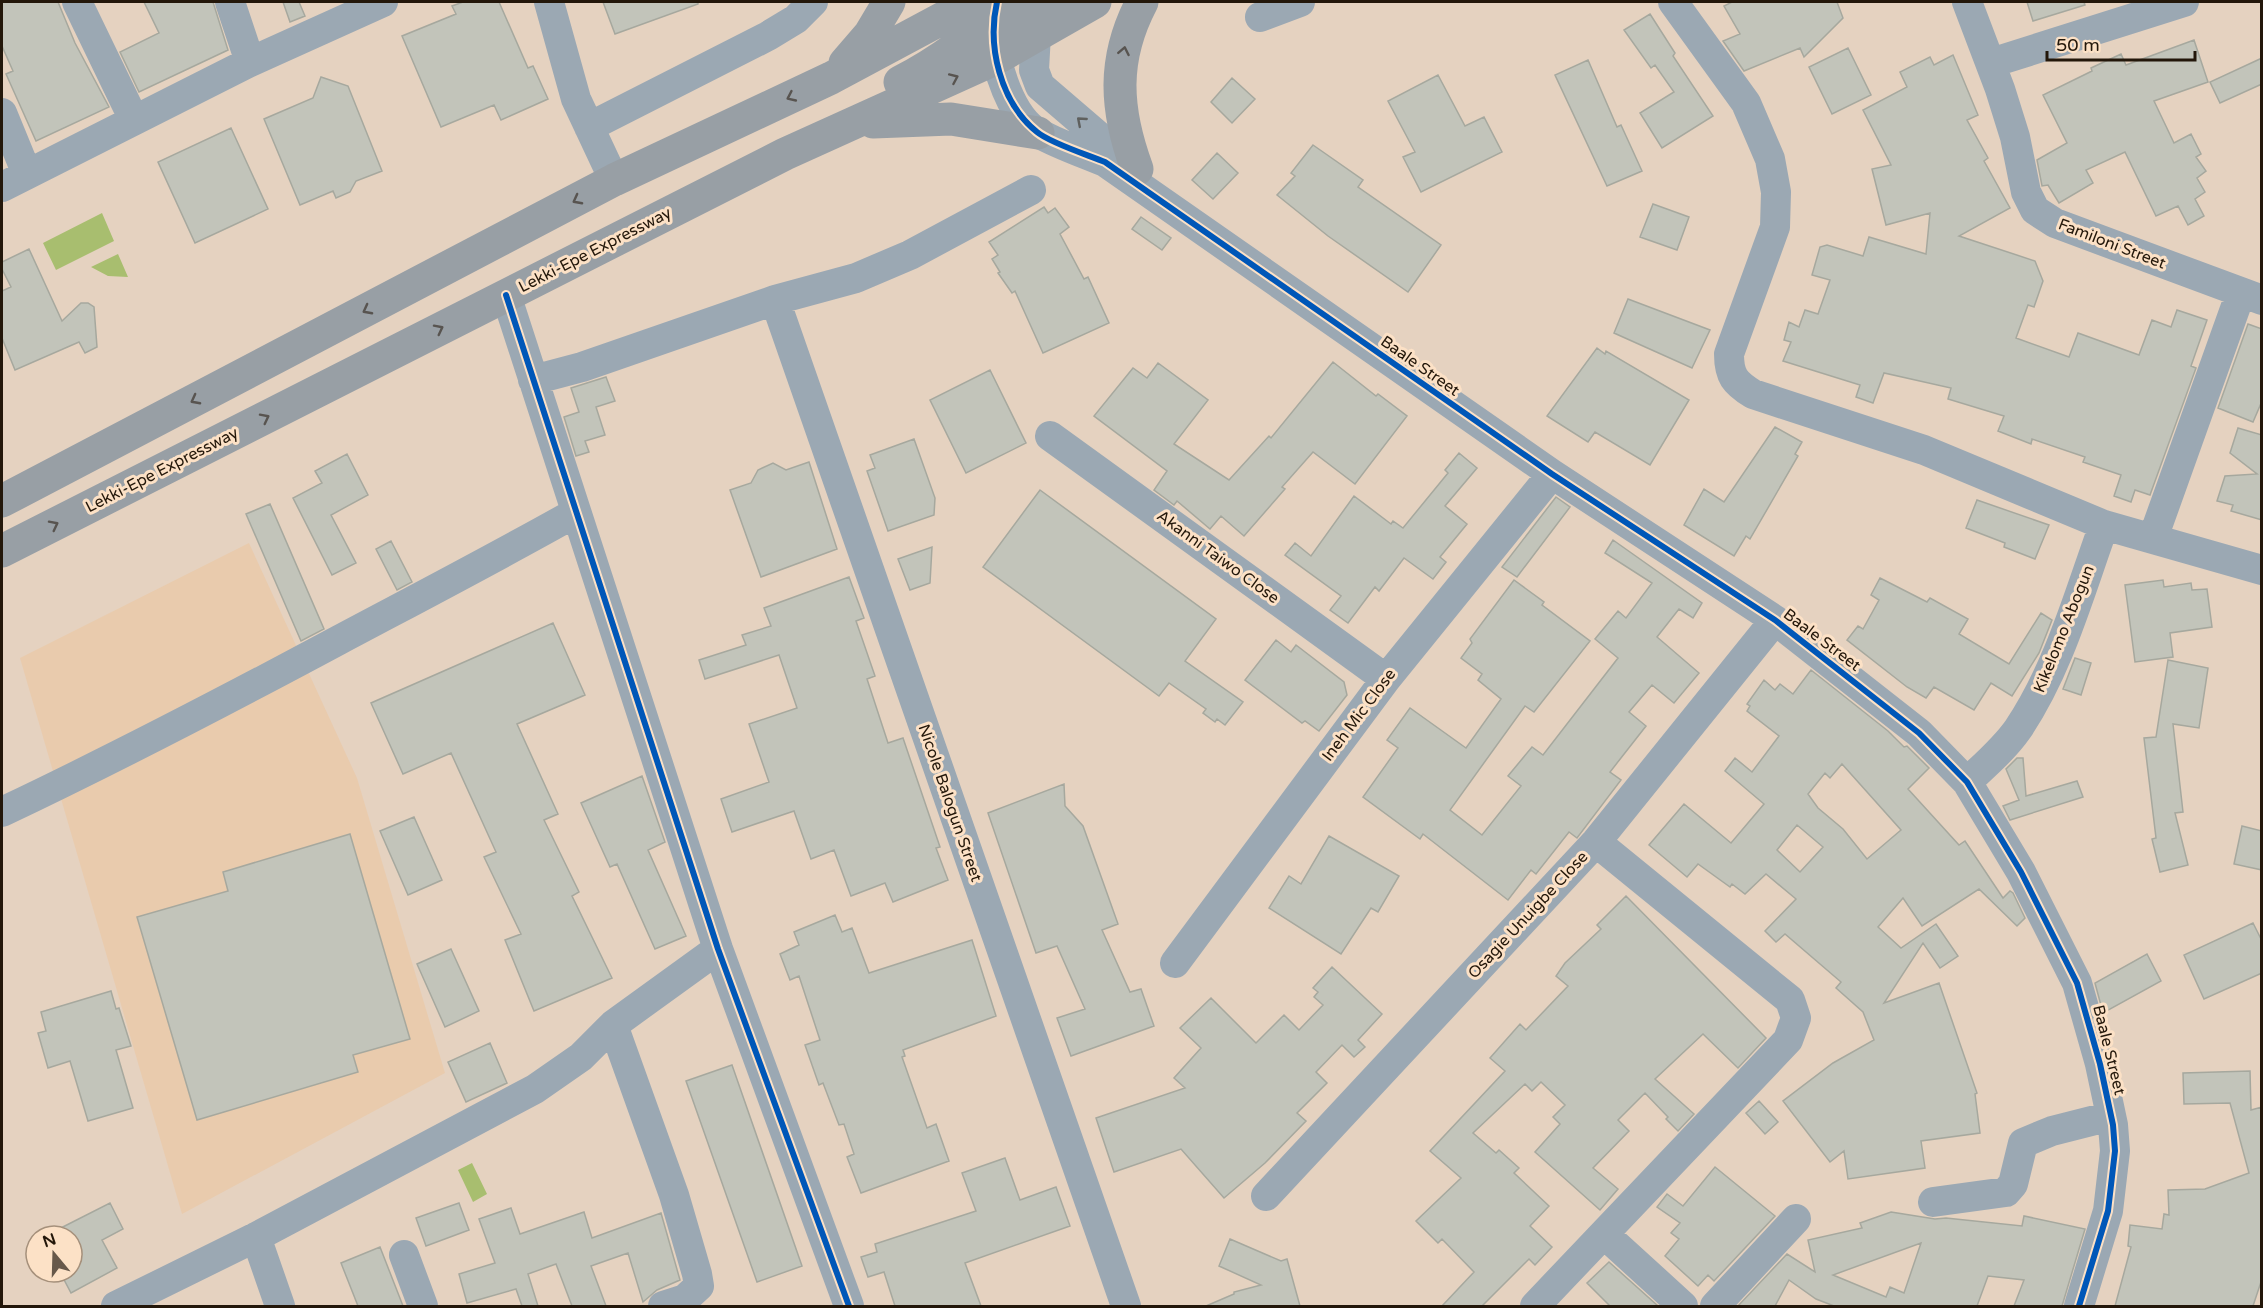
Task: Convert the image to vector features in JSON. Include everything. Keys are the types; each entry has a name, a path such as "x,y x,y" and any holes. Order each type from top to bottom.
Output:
{"highway":[{"path":"831,78 870,34 889,2"},
{"path":"2,501 614,180 831,78 1016,9 1095,2"},
{"path":"1137,169 1125,136 1119,103 1125,45 1142,2"},
{"path":"995,59 1016,9"},
{"path":"670,212 698,184 926,69 1016,9"},
{"name":"Lekki-Epe Expressway","path":"2,551 785,154 995,59"},
{"path":"785,154 862,123 951,119 1038,133"}],"street":[{"path":"77,2 134,120"},
{"path":"230,2 250,62"},
{"path":"2,113 14,181 250,62 383,2"},
{"path":"549,2 576,99 614,180"},
{"path":"589,127 768,36 796,19 813,2"},
{"path":"1260,17 1300,2"},
{"path":"1673,2 1746,103 1770,159 1776,192 1775,227 1729,354 1729,371 1736,383 1754,394 1924,450 2104,525 2262,570"},
{"name":"Familoni Street","path":"1967,2 1991,63 2015,137 2026,192 2035,210 2055,223 2251,296"},
{"path":"1991,63 2184,2"},
{"path":"1016,9 995,59 1017,109 1038,133 1105,162 1184,219"},
{"path":"1016,9 1040,86 1137,169 1184,219"},
{"path":"533,380 582,367 775,300 856,278 899,260 1031,190"},
{"name":"Baale Street","path":"1184,219 1552,474 1775,620 1919,733 1967,782 2021,872 2078,983 2100,1064 2111,1116 2115,1151 2108,1211 2079,1306"},
{"path":"506,295 718,949 849,1306"},
{"path":"2153,538 2251,296"},
{"name":"Nicole Balogun Street","path":"775,300 1126,1306"},
{"name":"Akanni Taiwo Close","path":"1050,436 1386,679"},
{"name":"Ineh Mic Close","path":"1175,963 1386,679 1552,474"},
{"path":"2,812 98,766 288,668 479,567 575,513"},
{"name":"Kikelomo Abogun","path":"1967,782 2017,730 2034,704 2050,673 2104,525"},
{"name":"Osagie Unuigbe Close","path":"1266,1196 1596,842 1775,620"},
{"path":"1534,1306 1788,1040 1796,1018 1791,1000 1596,842"},
{"path":"134,1302 535,1089 581,1057 613,1025 718,949"},
{"path":"613,1025 674,1195 697,1274 699,1286 685,1299 663,1306"},
{"path":"1933,1202 2006,1192 2013,1184 2023,1143 2052,1131 2111,1116"},
{"path":"1715,1306 1796,1219"},
{"path":"1604,1234 1683,1306"},
{"path":"256,1237 280,1306"},
{"path":"404,1255 423,1306"}],"shaded area":[{"path":"102,213 114,241 56,270 43,243"},
{"path":"118,254 128,277 108,276 91,267"},
{"path":"249,543 357,778 445,1073 182,1214 20,658"},
{"path":"472,1163 487,1194 473,1202 458,1170"}],"building":[{"path":"2,2 58,2 75,43 109,107 36,141 6,74 13,71 2,46"},
{"path":"144,2 213,2 228,50 139,92 120,52 159,33"},
{"path":"283,2 299,2 305,16 290,22"},
{"path":"463,2 499,2 528,68 533,66 548,99 501,120 494,105 441,127 402,36 456,14 452,6"},
{"path":"603,2 698,2 698,4 615,34"},
{"path":"1732,2 1837,2 1843,18 1804,57 1800,48 1744,71 1723,41 1740,34 1724,6"},
{"path":"2027,2 2084,2 2085,5 2033,21"},
{"path":"1650,14 1675,53 1673,56 1713,116 1662,148 1640,113 1674,92 1655,65 1651,68 1624,30"},
{"path":"2194,40 2208,82 2154,101 2174,143 2191,134 2201,154 2196,157 2206,171 2197,178 2205,192 2195,199 2204,216 2188,225 2178,206 2156,216 2125,152 2086,170 2093,183 2059,203 2048,185 2042,186 2037,160 2067,143 2043,95 2121,54 2126,65"},
{"path":"1848,48 1871,95 1832,114 1809,67"},
{"path":"1953,55 1978,115 1967,120 1988,158 1984,161 2010,208 1959,236 2035,261 2043,281 2034,307 2028,305 2016,338 2069,357 2078,333 2139,355 2152,320 2171,327 2177,310 2207,320 2191,366 2196,368 2150,495 2135,490 2131,502 2114,496 2121,475 2083,462 2085,457 2032,439 2031,444 1998,431 2004,416 1948,399 1951,388 1884,373 1873,403 1856,397 1860,385 1783,361 1791,342 1784,340 1789,322 1799,327 1805,310 1818,314 1830,280 1812,275 1820,247 1827,245 1863,256 1869,237 1926,254 1930,213 1886,225 1872,169 1891,165 1863,110 1907,87 1900,72 1930,57 1934,65"},
{"path":"2262,58 2262,84 2220,103 2210,82"},
{"path":"1588,60 1617,127 1621,125 1642,171 1607,186 1555,75"},
{"path":"1438,75 1465,126 1484,117 1502,152 1421,192 1403,157 1415,152 1388,101"},
{"path":"321,77 348,86 382,171 356,181 350,192 336,198 333,191 300,205 264,119 313,98"},
{"path":"1232,78 1255,99 1232,123 1211,102"},
{"path":"231,128 268,209 195,243 158,162"},
{"path":"1313,145 1363,180 1358,187 1441,245 1408,292 1328,236 1277,195 1295,176 1291,173"},
{"path":"1217,153 1238,173 1213,199 1192,180"},
{"path":"1653,204 1689,217 1677,250 1640,237"},
{"path":"1044,207 1048,213 1055,208 1069,227 1060,234 1084,279 1088,277 1109,323 1043,353 1015,291 1012,293 998,273 1000,272 992,259 998,255 989,242"},
{"path":"1141,217 1171,238 1162,250 1132,229"},
{"path":"29,249 62,321 81,303 88,303 94,307 97,347 85,353 79,342 15,370 2,338 2,291 11,287 2,269 2,262"},
{"path":"1628,299 1710,330 1692,368 1614,333"},
{"path":"2248,324 2262,329 2262,401 2253,422 2218,408"},
{"path":"1597,348 1605,354 1606,351 1689,400 1650,465 1595,432 1588,442 1547,416"},
{"path":"1333,362 1376,396 1378,394 1407,416 1355,484 1313,452 1282,487 1285,489 1244,536 1221,516 1210,529 1177,501 1174,505 1154,490 1167,471 1094,416 1133,368 1147,378 1158,363 1208,400 1174,444 1229,480 1269,436 1271,438"},
{"path":"990,370 1026,443 966,473 930,400"},
{"path":"606,377 615,401 596,407 605,435 585,441 589,452 576,456 564,417 579,412 571,388"},
{"path":"1775,427 1802,442 1795,454 1798,456 1750,539 1746,536 1734,556 1684,525 1704,489 1724,502"},
{"path":"2238,428 2262,435 2262,520 2231,511 2233,505 2217,501 2225,476 2257,474 2230,453"},
{"path":"914,439 935,498 934,515 888,531 867,471 875,468 870,455"},
{"path":"1459,453 1477,468 1445,506 1467,524 1440,557 1446,562 1433,579 1404,558 1379,591 1375,587 1348,623 1330,610 1341,596 1285,555 1295,543 1311,556 1354,496 1391,524 1393,521 1403,528 1448,473 1445,470"},
{"path":"347,454 368,495 331,515 356,563 332,575 293,498 322,483 315,471"},
{"path":"809,462 837,549 761,577 730,490 751,483 758,470 773,463 786,470"},
{"path":"1040,490 1216,619 1185,661 1243,702 1225,725 1217,719 1215,722 1203,713 1206,709 1169,683 1159,696 983,567"},
{"path":"1556,497 1570,507 1517,577 1502,567"},
{"path":"1977,500 2049,525 2035,559 2004,547 2005,543 1966,528"},
{"path":"270,504 324,629 301,641 246,514"},
{"path":"1613,540 1702,603 1693,618 1679,609 1657,637 1699,673 1674,703 1652,685 1629,712 1646,726 1610,772 1621,780 1577,838 1569,832 1536,874 1531,870 1508,900 1423,834 1420,839 1363,797 1398,748 1387,740 1410,708 1466,748 1501,699 1478,680 1482,674 1461,658 1472,643 1470,639 1514,580 1544,602 1542,605 1590,641 1534,712 1525,706 1450,810 1482,835 1521,786 1508,776 1532,747 1543,755 1618,658 1595,639 1618,611 1626,618 1652,583 1605,553"},
{"path":"391,541 412,582 397,590 376,549"},
{"path":"932,547 930,583 910,590 898,559"},
{"path":"849,577 864,618 856,621 875,676 867,679 888,743 903,738 940,847 936,848 948,880 893,902 885,883 851,896 834,850 811,859 794,811 732,832 721,799 769,782 749,724 797,708 779,655 705,679 699,660 746,645 742,635 771,626 764,608"},
{"path":"1880,578 1927,602 1930,598 1968,619 1959,634 2009,664 2041,613 2052,620 2039,653 2012,696 1991,683 1974,710 1934,687 1926,698 1907,687 1847,640 1858,626 1863,629 1879,600 1871,595"},
{"path":"2163,580 2164,587 2191,583 2192,590 2207,589 2212,627 2170,633 2173,657 2135,662 2125,585"},
{"path":"553,623 585,695 517,724 558,814 544,820 579,892 572,896 612,978 534,1011 505,940 521,934 484,857 496,852 451,753 403,774 371,703"},
{"path":"1276,640 1291,652 1296,645 1344,682 1347,695 1319,731 1305,721 1302,723 1245,680"},
{"path":"2075,658 2091,663 2081,695 2063,689"},
{"path":"2168,660 2208,668 2199,728 2173,724 2183,812 2175,813 2188,865 2160,872 2152,839 2156,838 2144,738 2156,737"},
{"path":"1811,670 1888,731 1904,747 1907,746 1929,768 1908,789 1959,845 1965,841 2003,898 2010,891 2013,893 2025,918 2017,926 1979,889 1922,926 1903,898 1878,927 1901,948 1936,924 1958,956 1940,968 1923,943 1884,1003 1939,983 1977,1093 1975,1094 1980,1133 1921,1141 1925,1168 1848,1179 1844,1151 1830,1162 1783,1101 1833,1063 1874,1040 1863,1012 1836,988 1841,982 1785,934 1776,942 1765,931 1796,899 1766,874 1745,894 1732,884 1730,887 1698,864 1687,877 1649,845 1684,804 1731,843 1764,804 1725,771 1735,758 1752,772 1779,736 1747,711 1750,706 1747,704 1764,680 1775,690 1780,684 1793,694","holes":["1842,764 1901,830 1867,859 1843,829 1818,808 1808,794 1825,773 1830,778","1797,825 1823,847 1800,872 1777,850"]},
{"path":"2017,758 2023,758 2026,796 2077,781 2083,797 2010,820 2003,806 2019,800 2006,769"},
{"path":"642,776 665,842 648,850 686,936 655,949 617,864 610,867 581,803"},
{"path":"1064,784 1065,806 1083,826 1118,924 1102,930 1130,992 1141,989 1154,1026 1071,1056 1057,1018 1085,1009 1057,946 1036,953 988,813"},
{"path":"414,817 442,880 408,895 380,831"},
{"path":"2242,826 2262,831 2262,870 2234,864"},
{"path":"350,834 410,1039 353,1055 358,1072 197,1120 137,917 228,891 223,872"},
{"path":"1329,836 1399,876 1378,912 1371,908 1341,954 1269,908 1289,876 1301,884"},
{"path":"1626,896 1766,1038 1738,1068 1703,1034 1655,1079 1694,1114 1678,1131 1645,1093 1618,1120 1629,1131 1593,1168 1618,1189 1600,1210 1535,1152 1560,1124 1553,1117 1565,1105 1541,1082 1532,1091 1525,1084 1473,1133 1496,1153 1499,1150 1519,1168 1514,1173 1549,1206 1530,1226 1552,1247 1535,1265 1529,1259 1482,1306 1442,1306 1474,1272 1442,1239 1438,1243 1416,1221 1461,1178 1430,1151 1505,1071 1490,1058 1520,1024 1526,1030 1568,986 1556,976 1565,963 1601,929 1597,925"},
{"path":"835,915 842,932 852,928 869,973 972,940 996,1016 903,1050 905,1056 902,1057 927,1128 936,1124 949,1161 861,1193 847,1157 854,1154 844,1124 839,1125 823,1083 819,1085 805,1045 820,1040 799,976 790,980 780,954 799,945 794,932"},
{"path":"2253,923 2262,941 2262,973 2204,999 2184,955"},
{"path":"451,949 479,1011 445,1027 417,964"},
{"path":"2147,954 2161,981 2103,1013 2095,983"},
{"path":"1332,967 1382,1014 1358,1040 1365,1047 1354,1057 1342,1045 1316,1072 1327,1083 1297,1113 1306,1121 1265,1163 1224,1198 1181,1149 1114,1172 1096,1118 1185,1088 1174,1078 1201,1048 1180,1028 1211,998 1256,1043 1284,1015 1299,1030 1323,1005 1314,997 1318,992 1313,988"},
{"path":"111,991 131,1046 116,1050 133,1108 88,1121 70,1061 48,1068 38,1033 46,1031 41,1012"},
{"path":"490,1043 507,1083 466,1102 448,1062"},
{"path":"732,1065 802,1266 757,1282 686,1081"},
{"path":"2250,1071 2251,1110 2262,1107 2262,1279 2253,1306 2115,1306 2131,1247 2128,1246 2130,1225 2162,1229 2164,1214 2169,1215 2168,1190 2205,1189 2249,1173 2230,1103 2184,1104 2183,1073"},
{"path":"1759,1101 1778,1122 1765,1134 1746,1113"},
{"path":"1005,1158 1020,1200 1056,1187 1070,1226 965,1263 981,1306 895,1306 884,1272 868,1277 861,1257 877,1252 875,1244 976,1211 962,1173"},
{"path":"1715,1167 1775,1216 1714,1281 1708,1275 1698,1286 1665,1256 1679,1239 1671,1233 1680,1223 1657,1207 1667,1194 1683,1206"},
{"path":"110,1203 123,1229 102,1240 117,1268 71,1293 66,1284 84,1284 84,1224 69,1224"},
{"path":"459,1203 469,1230 426,1246 416,1218"},
{"path":"511,1208 520,1234 584,1212 592,1238 661,1213 680,1280 657,1290 643,1302 628,1253 591,1266 606,1306 572,1306 556,1264 528,1274 538,1306 522,1306 516,1289 467,1303 459,1274 495,1263 479,1219"},
{"path":"1891,1212 1935,1219 1946,1218 2022,1226 2024,1216 2085,1229 2062,1306 2014,1306 2024,1280 1988,1276 1977,1306 1834,1306 1816,1299 1789,1280 1775,1306 1738,1306 1787,1254 1815,1272 1808,1240 1862,1228 1860,1223","holes":["1921,1243 1904,1293 1890,1287 1886,1297 1833,1275"]},
{"path":"1230,1239 1281,1261 1287,1259 1300,1306 1206,1306 1234,1292 1261,1285 1219,1266"},
{"path":"380,1247 403,1306 358,1306 341,1263"},
{"path":"1609,1262 1658,1306 1610,1306 1587,1283"}],"cycle path":[{"path":"997,2 994,37 999,72 1014,105 1024,120 1037,132 1105,162 1552,474 1775,620 1919,733 1967,782 2021,872 2077,983 2100,1064 2113,1125 2115,1151 2108,1211 2079,1306"},
{"path":"506,295 718,949 849,1306"}]}
